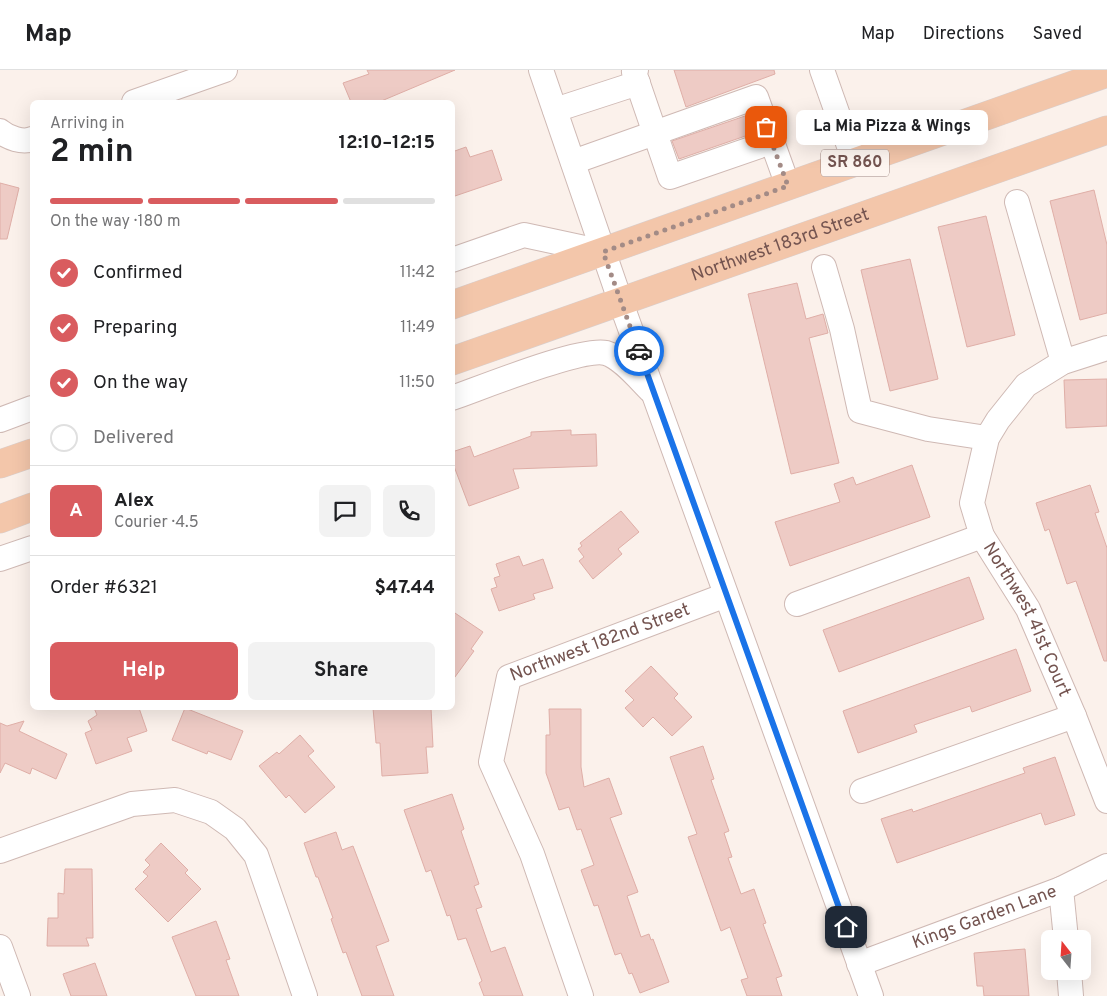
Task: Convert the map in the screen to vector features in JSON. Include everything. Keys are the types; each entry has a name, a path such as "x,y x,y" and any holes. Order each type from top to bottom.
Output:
{"main road":[{"name":"SR 860","path":"455,304 1107,73"},
{"name":"Northwest 183rd Street","path":"455,360 1107,130"},
{"path":"0,464 30,454"},
{"path":"0,519 30,509"}],"street":[{"path":"140,100 225,70"},
{"path":"542,70 603,252 871,996"},
{"path":"822,70 855,163"},
{"path":"555,110 637,76 670,177 771,142"},
{"path":"573,162 756,96 788,186"},
{"path":"0,131 5,136 26,142 30,140"},
{"path":"1017,202 1063,362"},
{"path":"455,259 524,235 603,252"},
{"path":"824,267 842,329 860,411 928,429 987,438"},
{"name":"Northwest 41st Court","path":"1107,348 1063,362 1026,385 998,420 987,438 972,503 982,536 1028,609 1074,716 1107,801"},
{"path":"455,397 567,358 606,353 618,360 655,395"},
{"path":"0,420 30,409"},
{"path":"796,604 982,536"},
{"path":"0,559 30,549"},
{"name":"Northwest 182nd Street","path":"581,996 532,854 490,762 509,677 726,594"},
{"path":"862,791 1074,716"},
{"path":"0,851 132,804 175,800 211,812 235,828 256,856 305,996"},
{"name":"Kings Garden Lane","path":"859,964 1061,889 1107,866"},
{"path":"1061,889 1065,930"},
{"path":"0,947 18,996"},
{"path":"1070,980 1072,996"}],"building":[{"path":"367,70 455,70 384,100 350,100 343,83 369,74"},
{"path":"674,70 774,70 775,74 686,107"},
{"path":"748,115 754,133 679,159 672,141"},
{"path":"466,147 470,157 492,150 502,180 455,196 455,151"},
{"path":"0,183 19,188 7,239 0,239"},
{"path":"1094,190 1107,245 1107,313 1080,320 1050,201"},
{"path":"986,216 1015,335 967,347 938,227"},
{"path":"910,259 938,379 890,391 861,270"},
{"path":"797,283 806,319 823,314 828,333 809,338 839,463 791,474 748,294"},
{"path":"1107,379 1107,426 1066,428 1064,380"},
{"path":"571,430 571,435 596,434 597,466 513,469 519,488 469,506 455,469 455,451 470,446 474,457 531,436 531,432"},
{"path":"912,465 930,517 790,566 775,522 840,502 834,484 853,477 856,485"},
{"path":"1090,485 1099,512 1095,513 1107,548 1107,661 1104,661 1076,581 1067,584 1049,529 1045,531 1036,503"},
{"path":"621,511 639,532 618,549 622,554 593,579 579,561 584,557 578,549 582,546 580,543"},
{"path":"519,556 523,566 543,559 553,588 533,594 535,599 499,611 491,589 497,587 494,578 500,576 496,564"},
{"path":"969,577 984,619 839,672 823,630"},
{"path":"455,613 483,632 471,649 474,651 455,677"},
{"path":"1016,649 1031,691 972,712 970,706 914,725 917,732 858,753 843,711"},
{"path":"651,666 678,694 674,698 692,717 672,736 653,717 643,727 625,708 634,700 625,691"},
{"path":"549,709 581,709 581,767 584,787 609,778 622,814 610,818 638,892 627,896 641,937 649,934 651,940 653,939 669,982 640,993 632,973 629,974 621,953 615,955 598,905 594,906 581,870 594,865 581,829 577,830 569,807 559,810 546,773 546,735 550,735"},
{"path":"95,710 140,710 147,731 127,738 132,751 96,764 85,733 92,730 88,721 97,715"},
{"path":"184,710 190,710 243,731 231,760 208,751 207,754 172,740"},
{"path":"373,710 431,710 433,747 426,747 428,773 382,776 380,743 376,743"},
{"path":"24,721 19,731 67,754 56,779 32,768 30,774 5,763 0,773 0,723 7,726"},
{"path":"300,735 314,751 308,756 335,787 305,813 289,795 286,798 259,766 277,752 279,754"},
{"path":"703,746 714,779 711,780 729,831 724,833 732,857 728,858 741,894 754,889 766,923 763,924 782,976 776,978 782,996 747,996 741,980 748,978 730,927 721,931 688,837 697,834 670,757"},
{"path":"1055,757 1075,815 1045,825 1041,813 897,863 881,819 912,809 913,812 1025,773 1023,768"},
{"path":"452,794 464,829 461,831 479,884 474,886 482,907 476,909 491,952 505,947 523,996 484,996 479,983 482,981 466,938 458,940 450,915 447,916 431,870 426,872 404,810"},
{"path":"336,832 342,850 353,846 389,941 376,946 394,996 362,996 346,952 343,953 331,919 333,918 318,877 316,877 304,843"},
{"path":"161,843 188,870 185,873 201,889 168,922 135,889 148,876 143,872 150,865 145,860"},
{"path":"65,869 92,869 93,938 86,938 89,946 47,946 48,918 58,918 58,893 64,894"},
{"path":"216,921 230,959 226,960 239,996 196,996 172,937"},
{"path":"1025,949 1029,996 984,996 983,986 977,986 974,953"},
{"path":"95,963 107,996 71,996 63,974"}],"way so far":[{"path":"639,351 603,252 788,186 766,127"}],"place":[{"name":"La Mia Pizza & Wings","path":"766,127"}],"route":[{"path":"639,351 846,927"}]}
